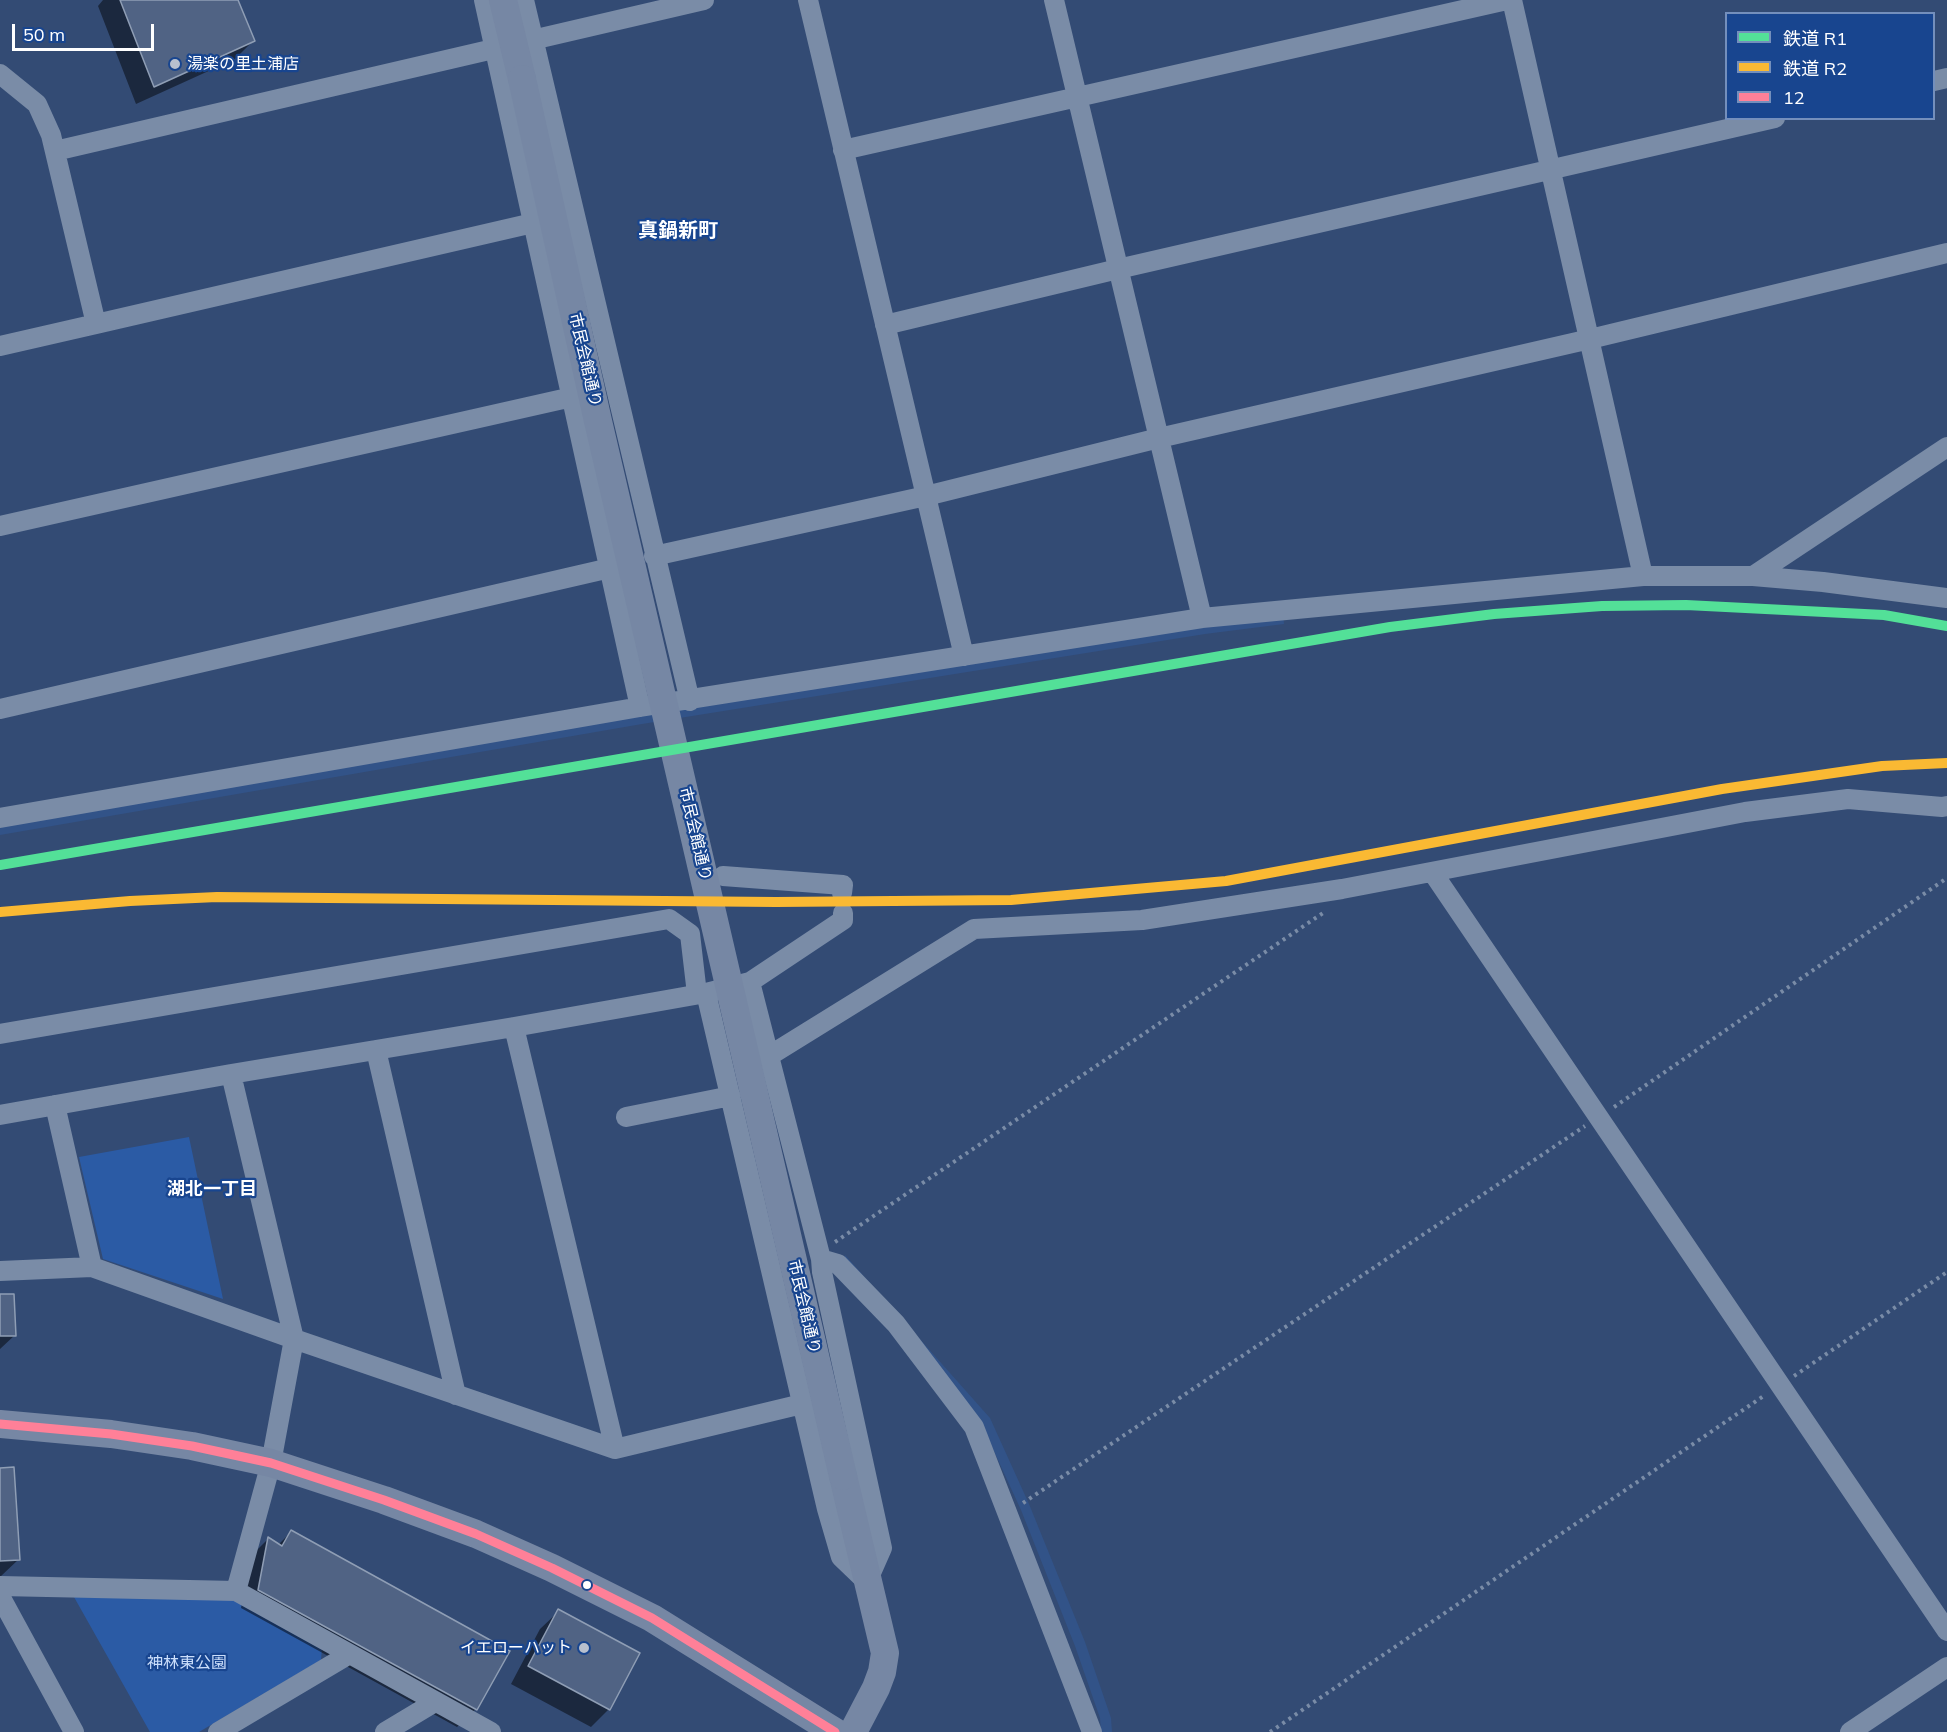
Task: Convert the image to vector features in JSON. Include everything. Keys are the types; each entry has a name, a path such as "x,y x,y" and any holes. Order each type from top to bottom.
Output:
{"street":[{"path":"484,0 514,45 654,556 690,700"},
{"name":"市民会館通り","path":"503,0 598,421 867,1582 880,1626 885,1653 882,1671 876,1688 853,1732"},
{"path":"524,0 514,45 533,223 640,707"},
{"path":"55,151 704,0"},
{"path":"808,0 964,657"},
{"path":"1054,0 1202,618"},
{"path":"843,150 1507,0"},
{"path":"1512,0 1643,576"},
{"path":"0,74 37,104 51,135 96,324"},
{"path":"885,325 1767,120"},
{"path":"0,346 533,223"},
{"path":"654,556 926,496 1159,438 1590,339 1947,253"},
{"path":"0,526 572,397"},
{"path":"1753,576 1947,447"},
{"path":"0,709 610,568"},
{"path":"0,818 640,707 1202,618 1643,576 1753,576 1833,583 1947,598"},
{"path":"769,1056 974,929 1142,920 1350,888 1746,812 1848,799 1947,806"},
{"path":"1432,873 1947,1632"},
{"path":"723,876 843,885 842,892"},
{"path":"0,1115 702,994 750,982 843,920 843,913"},
{"path":"0,1034 669,919 690,934 702,994 731,1095 827,1509 842,1557 867,1582 882,1548 820,1256 750,982"},
{"path":"514,1027 615,1449"},
{"path":"376,1050 456,1395"},
{"path":"231,1074 294,1340 271,1463 236,1592"},
{"path":"626,1116 731,1095"},
{"path":"55,1105 92,1267"},
{"path":"820,1256 838,1264 896,1324 974,1427 1092,1732"},
{"path":"0,1270 92,1267 294,1340 615,1449 802,1404"},
{"path":"0,1424 111,1434 192,1446 271,1463 384,1500 476,1534 552,1568 652,1618 835,1732"},
{"path":"0,1586 236,1592 491,1732"},
{"path":"0,1596 74,1732"},
{"path":"218,1732 348,1655"},
{"path":"1850,1732 1947,1667"},
{"path":"385,1732 435,1702"}],"path":[{"path":"1007,1514 1598,1118 1947,878"},
{"path":"820,1256 1320,917 1350,888"},
{"path":"1270,1732 1947,1272"}],"green space":[{"path":"189,1137 223,1299 103,1259 79,1157"},
{"name":"神林東公園","path":"74,1597 232,1599 322,1648 321,1660 199,1732 150,1732"}],"shaded area":[{"path":"1283,614 1284,624 1205,634 642,724 0,835 0,824 641,713"},
{"path":"845,1255 990,1418 1029,1504 1085,1642 1111,1718 1112,1732 1101,1732 1100,1718 1075,1646 1021,1510 981,1423 844,1266"}],"building":[{"name":"湯楽の里土浦店","path":"120,0 238,0 255,41 154,87"},
{"path":"0,1294 14,1294 16,1336 0,1336"},
{"path":"14,1467 20,1560 0,1561 0,1468"},
{"path":"291,1530 510,1651 477,1710 258,1590 268,1537 282,1546"},
{"path":"558,1609 640,1653 610,1710 528,1666"}],"rail line":[{"name":"R1","path":"0,865 1390,627 1494,614 1602,606 1686,605 1884,615 1947,626"},
{"name":"R2","path":"0,912 130,901 217,897 776,902 1011,900 1226,881 1722,789 1882,766 1947,763"}],"transit line":[{"name":"12","path":"0,1424 111,1434 192,1446 271,1463 384,1500 476,1534 552,1568 652,1618 835,1732"}],"place":[{"name":"湯楽の里土浦店","path":"175,64"},
{"name":"イエローハット","path":"584,1648"}],"district":[{"name":"真鍋新町","path":"678,231"},
{"name":"湖北一丁目","path":"212,1190"}]}
